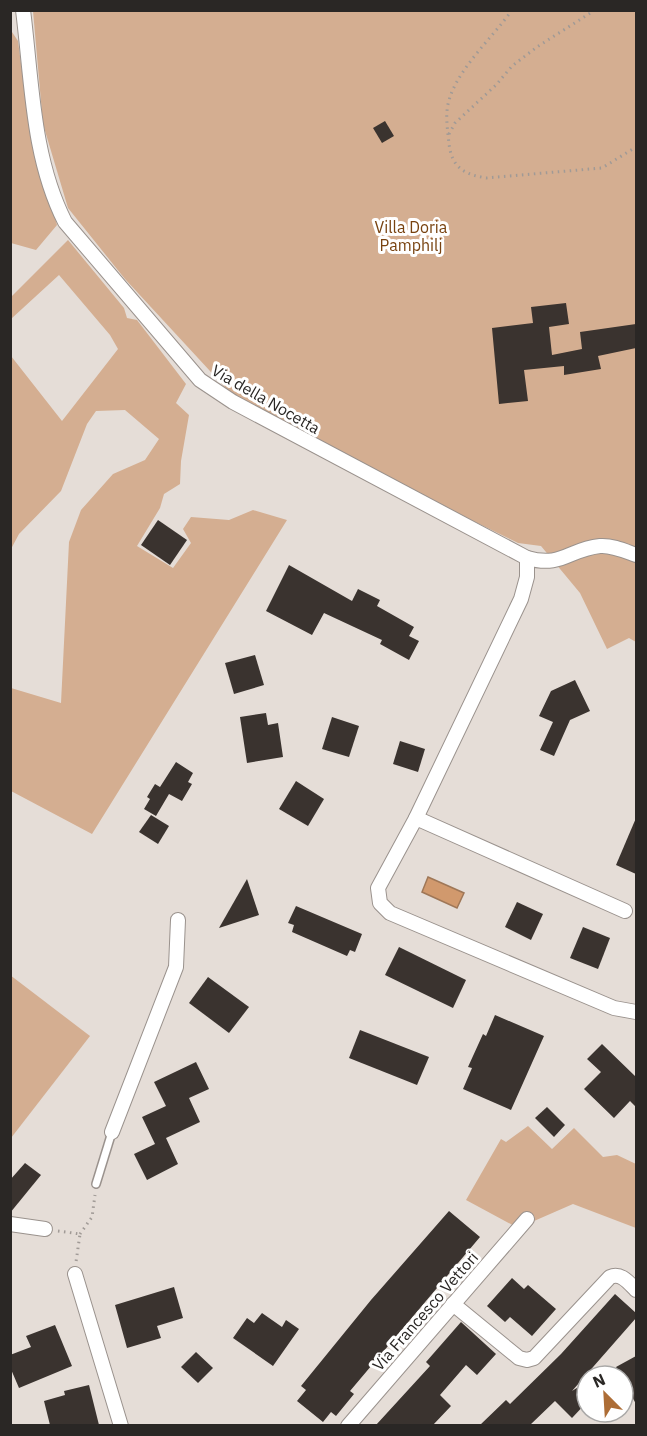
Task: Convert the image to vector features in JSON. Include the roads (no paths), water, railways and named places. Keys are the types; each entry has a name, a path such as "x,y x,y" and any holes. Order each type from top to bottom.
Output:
{"street":[{"name":"Via della Nocetta","path":"23,10 39,148 48,180 65,222 200,380 233,402 527,558 548,562 598,546 636,555"},
{"path":"527,558 528,577 521,599 416,818 378,888 378,899 390,913 614,1008 636,1012"},
{"path":"416,818 625,911"},
{"path":"112,1132 176,967 178,920"},
{"name":"Via Francesco Vettori","path":"348,1425 527,1218"},
{"path":"10,1224 45,1229"},
{"path":"75,1274 121,1425"},
{"path":"453,1304 519,1358 527,1360 534,1358 610,1277 621,1276 636,1290"}],"lane":[{"path":"96,1184 112,1132"}],"park label":[{"name":"Villa Doria Pamphilj","path":"411,236"}]}
